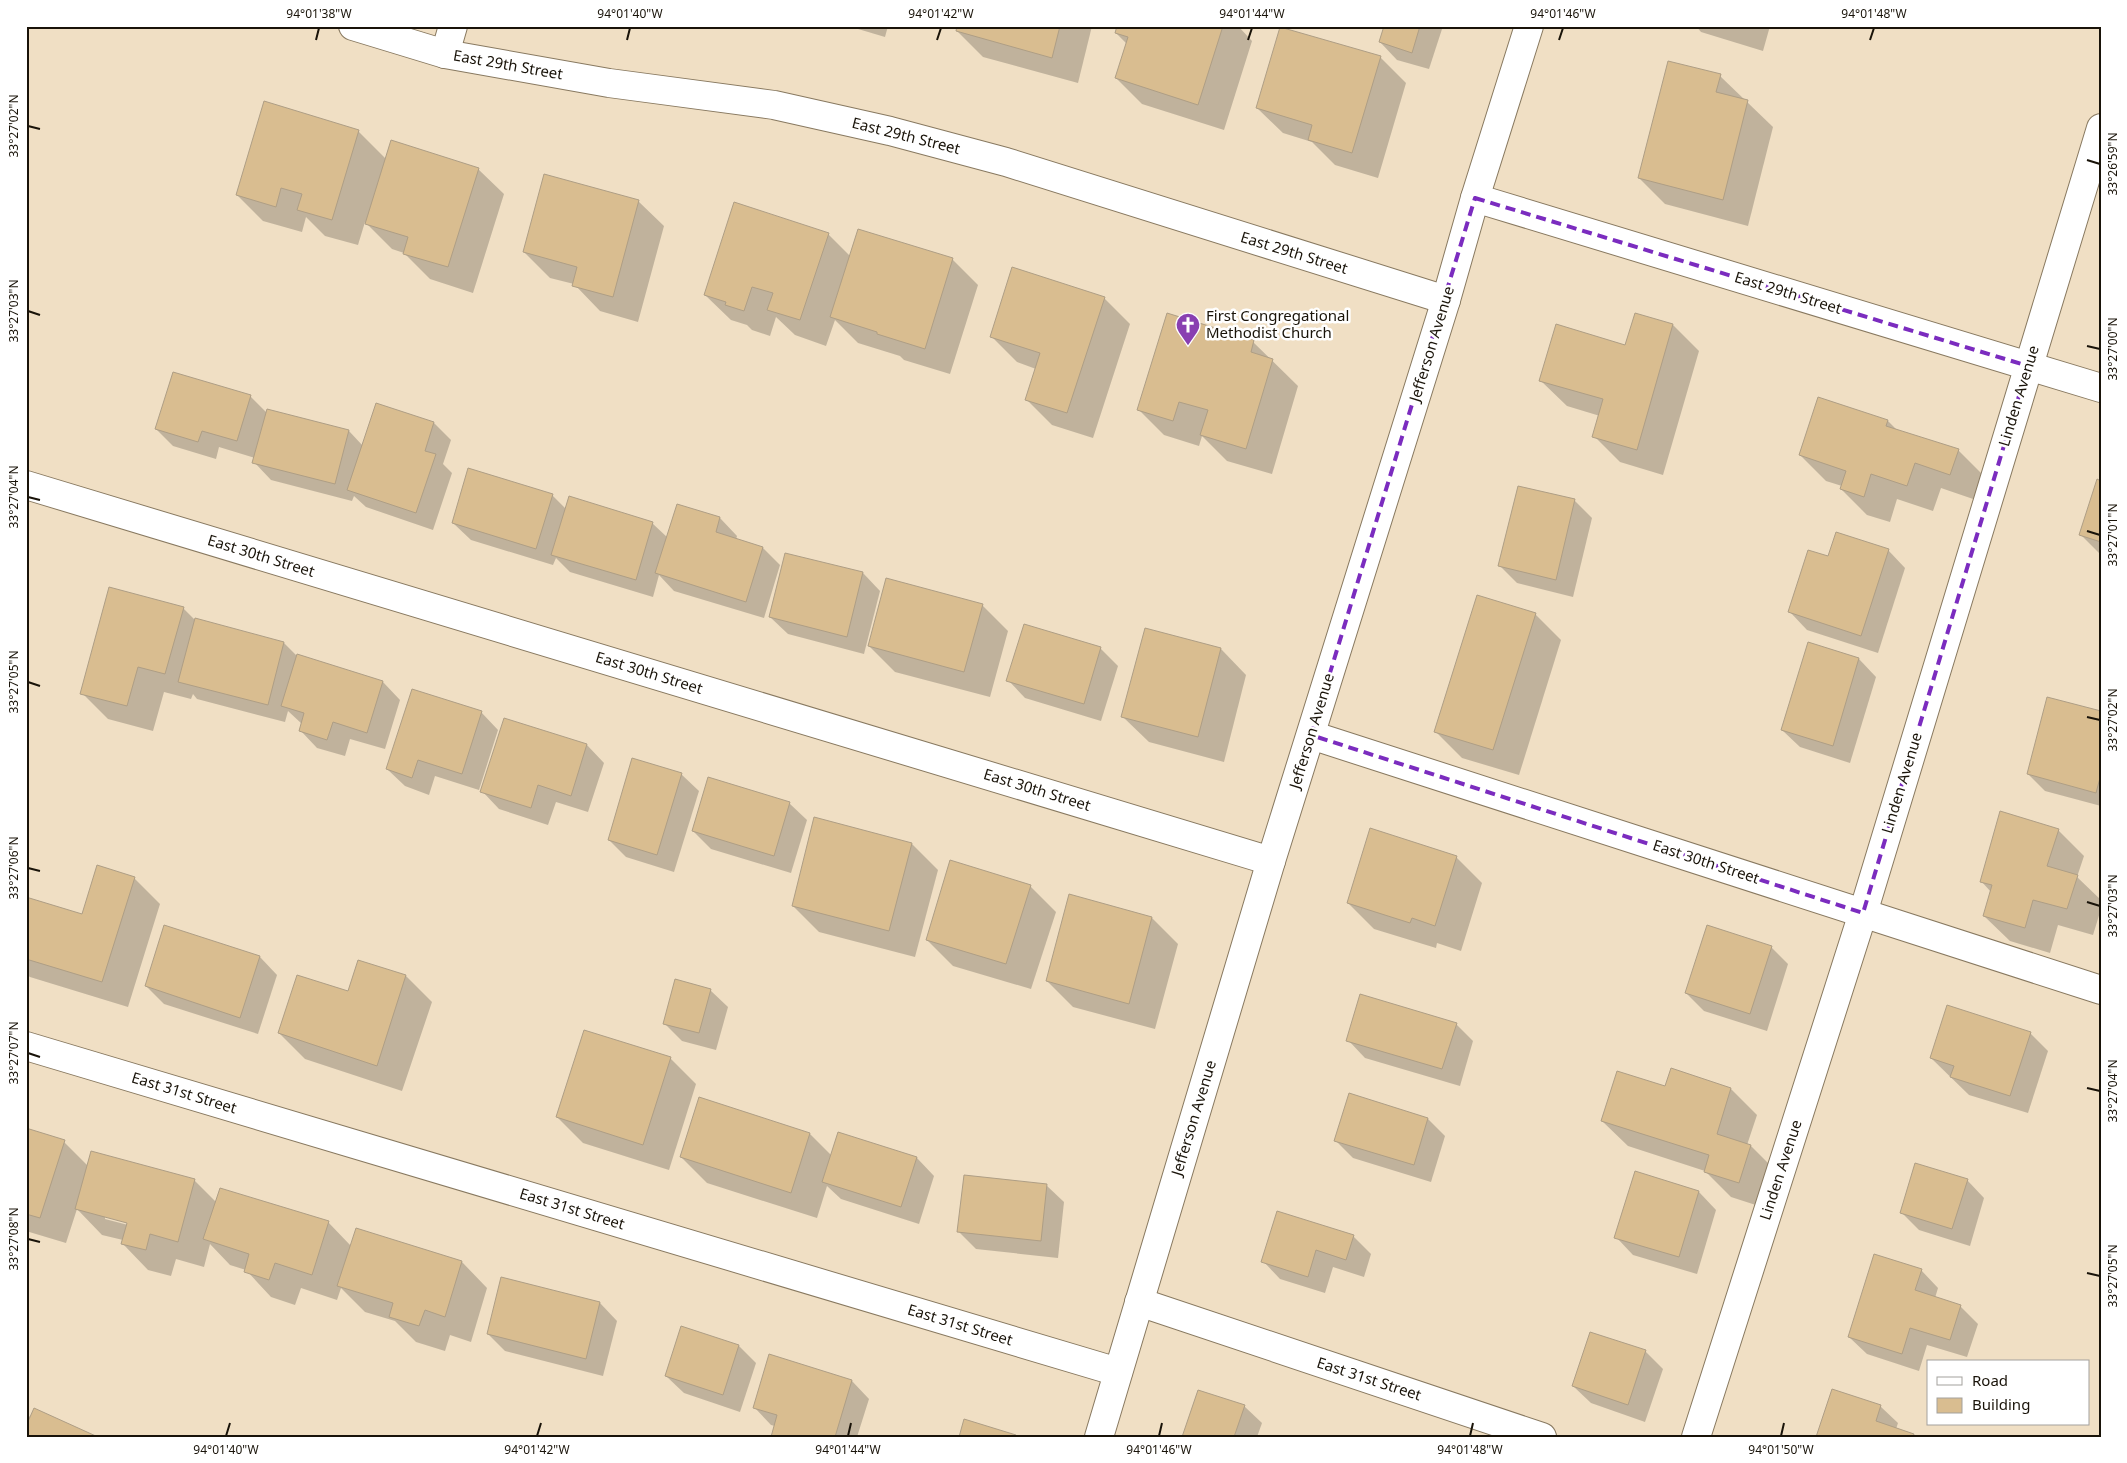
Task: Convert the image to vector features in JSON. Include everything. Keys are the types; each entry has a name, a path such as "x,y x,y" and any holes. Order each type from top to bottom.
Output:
{"street":[{"name":"East 29th Street","path":"353,26 445,54 609,83 774,105 890,131 1006,162 1446,300"},
{"path":"445,54 453,26"},
{"name":"Jefferson Avenue","path":"1099,1437 1271,861 1446,300 1475,198 1529,26"},
{"name":"Linden Avenue","path":"1696,1437 1863,913 2101,128"},
{"name":"East 29th Street","path":"1475,198 2101,388"},
{"name":"East 30th Street","path":"26,485 1271,861"},
{"name":"East 30th Street","path":"1311,735 2101,990"},
{"name":"East 31st Street","path":"26,1046 1118,1372"},
{"name":"East 31st Street","path":"1139,1302 1542,1437"}],"highlighted area":[{"path":"1475,198 2028,366 1863,913 1311,735"}],"building":[{"path":"957,26 1060,26 1052,58 956,31"},
{"path":"1117,26 1223,26 1198,105 1115,78 1128,37 1115,33"},
{"path":"1384,26 1420,26 1412,53 1379,42"},
{"path":"1280,27 1381,56 1352,153 1308,140 1312,125 1256,108"},
{"path":"1668,61 1721,74 1716,92 1748,100 1723,200 1638,178"},
{"path":"264,101 359,130 332,220 297,210 302,194 281,188 276,207 236,195"},
{"path":"391,140 479,168 448,267 403,254 408,237 365,224"},
{"path":"544,174 639,200 613,297 572,286 577,267 523,252"},
{"path":"734,202 829,233 800,320 767,310 773,293 752,287 744,311 725,305 726,302 704,295"},
{"path":"858,229 953,258 925,349 830,317"},
{"path":"1012,267 1105,297 1067,413 1025,400 1040,353 990,337"},
{"path":"1167,313 1254,340 1251,352 1273,359 1246,449 1200,435 1208,410 1179,402 1173,421 1137,410"},
{"path":"1635,313 1673,324 1637,450 1592,437 1603,399 1539,381 1556,324 1625,345"},
{"path":"173,372 251,395 237,441 202,431 198,442 155,429"},
{"path":"1818,397 1888,420 1886,426 1959,449 1950,475 1915,463 1907,486 1871,474 1864,497 1840,489 1846,471 1799,455"},
{"path":"376,403 434,422 425,451 436,454 416,513 347,490"},
{"path":"267,409 349,430 335,484 252,463"},
{"path":"468,468 553,494 536,549 452,523"},
{"path":"2097,479 2101,481 2101,542 2079,535"},
{"path":"1518,486 1575,499 1556,580 1498,566"},
{"path":"569,496 653,522 636,580 551,555"},
{"path":"677,504 720,517 716,532 763,547 746,602 655,573"},
{"path":"1836,532 1889,549 1861,636 1788,612 1808,550 1828,556"},
{"path":"785,553 863,572 847,637 769,617"},
{"path":"886,578 983,604 964,672 868,646"},
{"path":"109,587 184,607 165,674 138,667 127,706 80,694"},
{"path":"1477,595 1536,613 1493,750 1434,732"},
{"path":"195,618 284,642 268,705 178,682"},
{"path":"1024,624 1101,647 1084,704 1006,681"},
{"path":"1145,628 1221,648 1198,737 1121,717"},
{"path":"1808,642 1859,658 1833,746 1781,730"},
{"path":"297,654 383,681 367,733 333,722 327,740 299,731 304,713 281,706"},
{"path":"412,689 482,711 462,774 418,760 412,778 386,769"},
{"path":"2047,697 2101,711 2101,774 2096,793 2027,774"},
{"path":"504,718 587,744 571,796 538,785 531,808 480,792"},
{"path":"632,758 682,773 657,855 608,840"},
{"path":"708,777 790,802 774,856 692,831"},
{"path":"2000,811 2059,829 2047,866 2078,875 2067,909 2033,900 2025,928 1983,916 1992,885 1980,882"},
{"path":"814,817 912,843 889,931 792,906"},
{"path":"1370,828 1457,856 1435,926 1412,918 1410,923 1347,903"},
{"path":"950,860 1031,885 1006,964 926,940"},
{"path":"97,865 135,877 102,982 26,959 26,897 82,914"},
{"path":"1069,894 1152,917 1129,1004 1046,981"},
{"path":"164,925 260,956 240,1018 145,986"},
{"path":"1707,925 1772,946 1750,1014 1685,993"},
{"path":"358,960 406,975 377,1066 278,1033 297,975 348,991"},
{"path":"675,979 711,989 699,1033 663,1024"},
{"path":"1360,994 1457,1023 1442,1069 1346,1041"},
{"path":"1947,1005 2031,1032 2010,1096 1950,1077 1954,1066 1930,1058"},
{"path":"584,1030 671,1057 643,1145 556,1117"},
{"path":"1671,1068 1731,1088 1717,1134 1751,1145 1739,1183 1704,1172 1709,1155 1601,1121 1617,1071 1665,1086"},
{"path":"1349,1093 1428,1118 1414,1165 1334,1141"},
{"path":"699,1097 810,1133 791,1193 680,1157"},
{"path":"26,1128 65,1140 40,1218 26,1214"},
{"path":"838,1132 917,1157 901,1207 822,1182"},
{"path":"91,1151 195,1179 178,1242 150,1234 146,1250 121,1244 127,1223 75,1209"},
{"path":"1915,1163 1968,1179 1952,1229 1900,1213"},
{"path":"1635,1171 1699,1191 1679,1257 1614,1238"},
{"path":"964,1175 1047,1184 1041,1241 957,1232"},
{"path":"220,1188 329,1221 312,1275 275,1263 269,1280 244,1272 249,1254 203,1239"},
{"path":"1277,1211 1354,1235 1346,1260 1316,1250 1308,1277 1261,1262"},
{"path":"356,1228 462,1261 445,1317 425,1310 419,1326 389,1317 393,1303 337,1286"},
{"path":"1874,1254 1922,1269 1915,1290 1961,1305 1950,1340 1910,1328 1902,1354 1848,1337"},
{"path":"501,1277 600,1302 586,1359 487,1334"},
{"path":"681,1326 739,1345 723,1395 665,1376"},
{"path":"1590,1332 1646,1350 1628,1405 1572,1386"},
{"path":"769,1354 852,1380 835,1437 771,1437 777,1415 753,1408"},
{"path":"1832,1389 1881,1405 1876,1421 1914,1434 1913,1437 1816,1437"},
{"path":"1198,1390 1245,1405 1234,1437 1182,1437"},
{"path":"34,1408 98,1437 26,1437 26,1426"},
{"path":"964,1419 1016,1435 1016,1437 959,1437"}],"place":[{"name":"First Congregational Methodist Church","path":"1188,346"}]}
